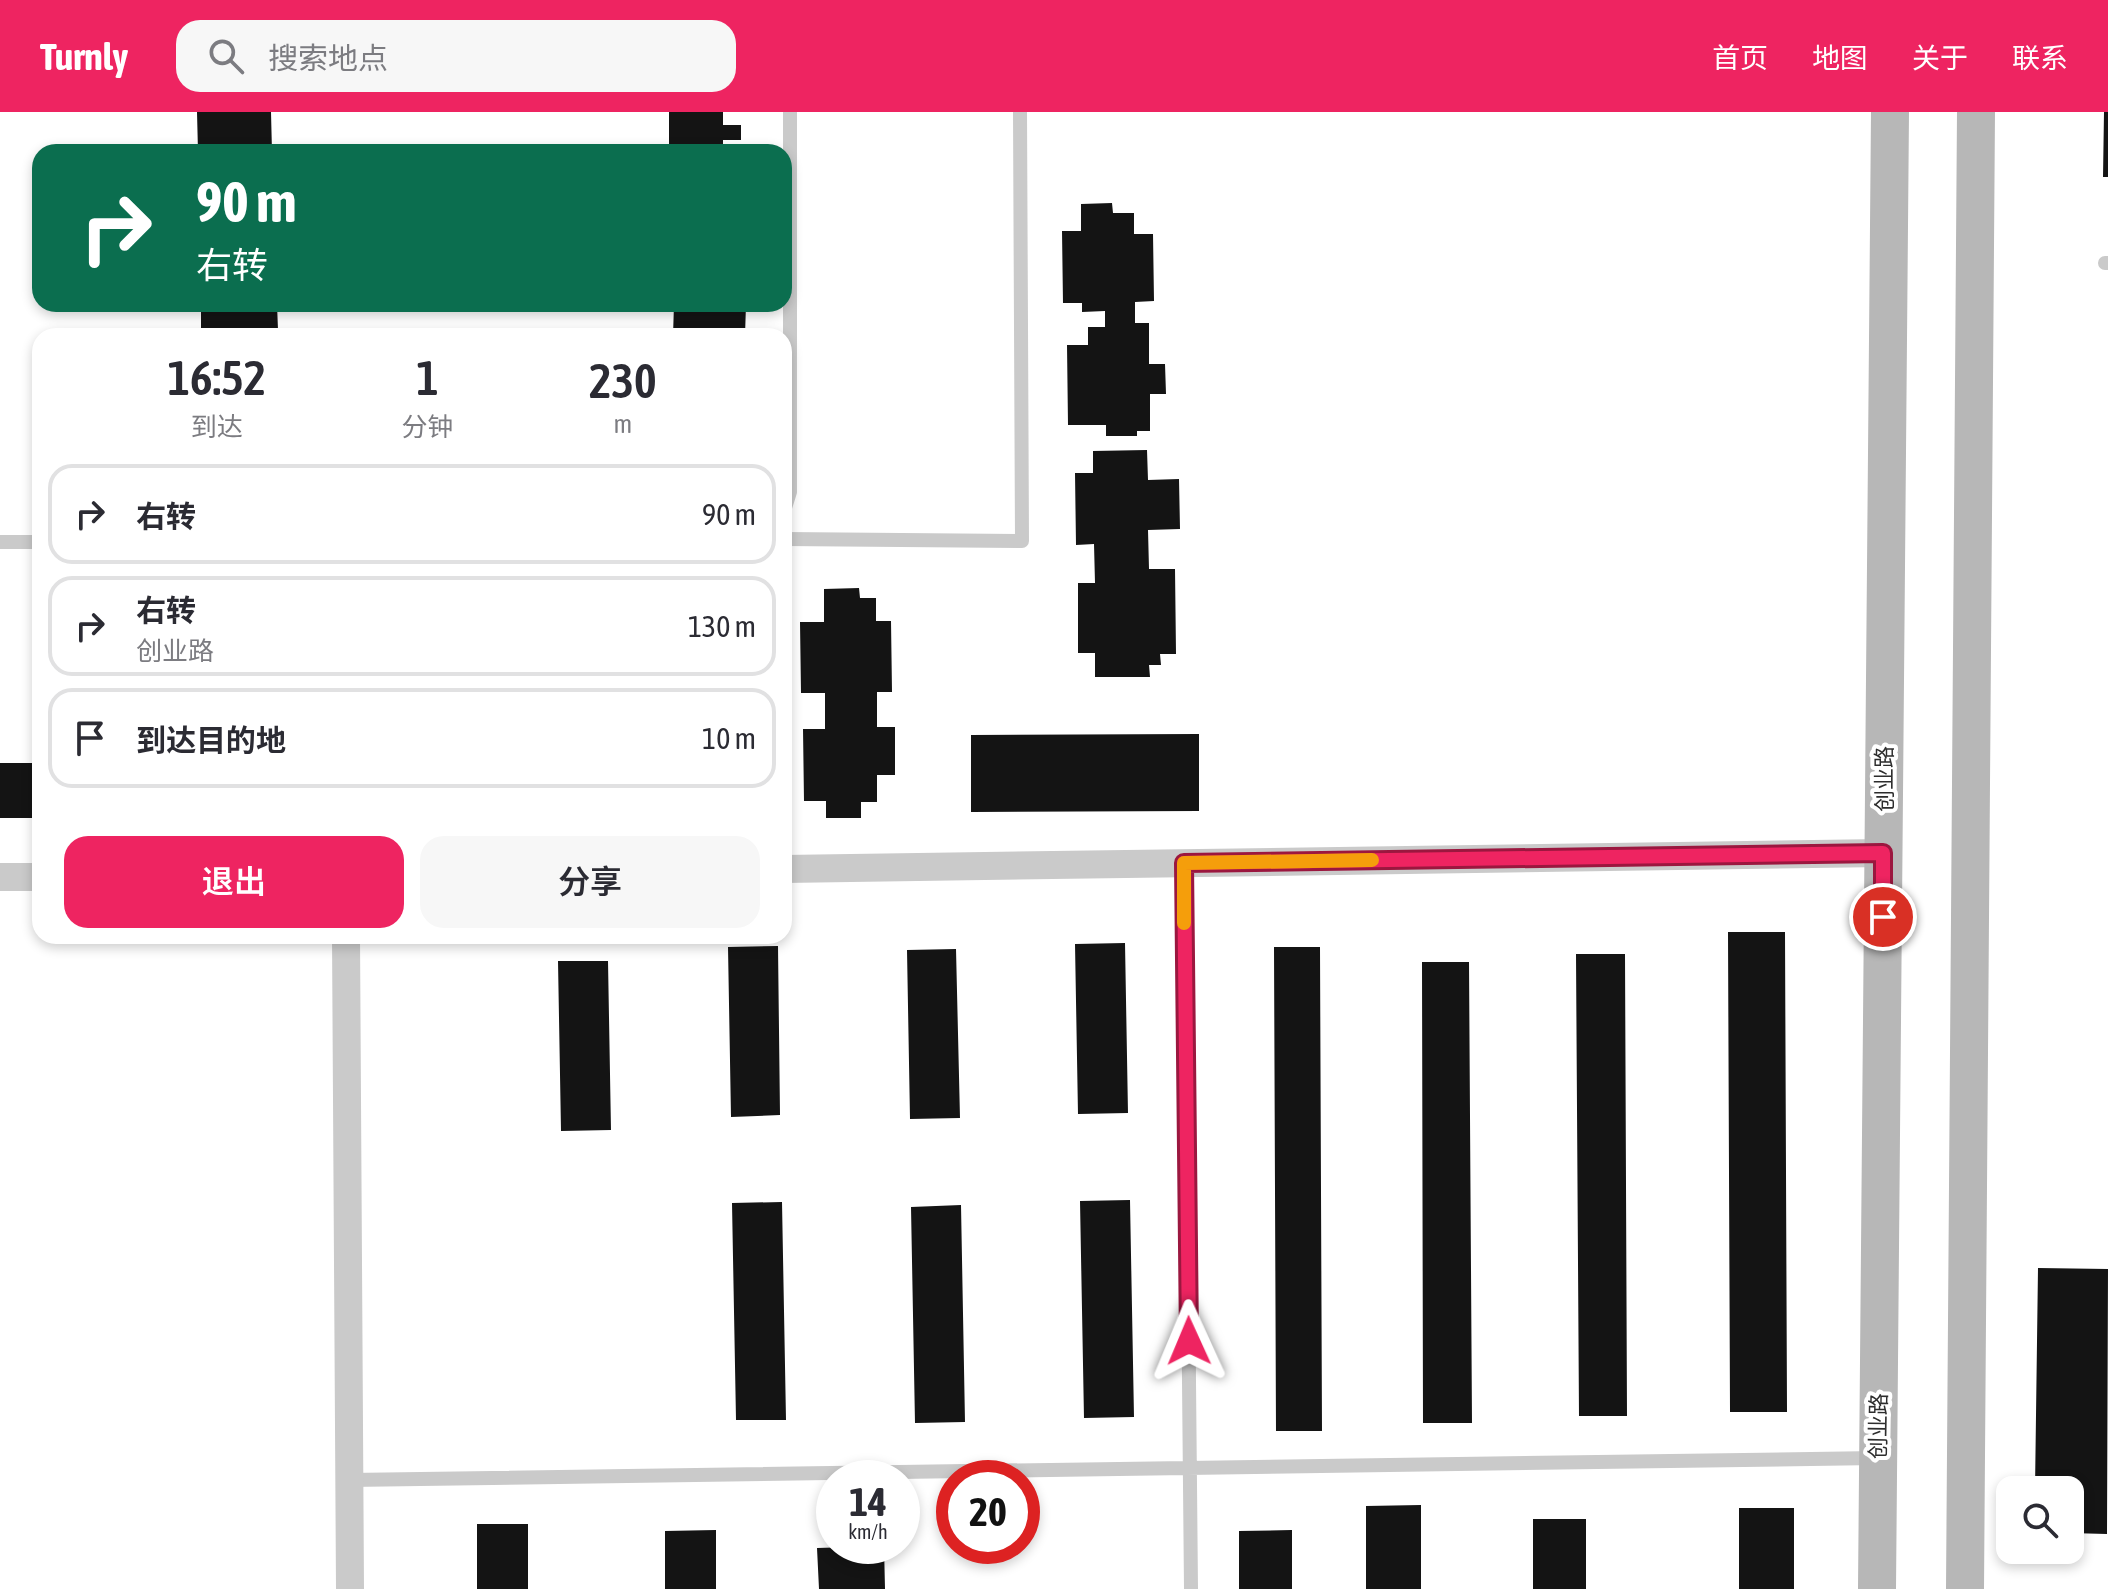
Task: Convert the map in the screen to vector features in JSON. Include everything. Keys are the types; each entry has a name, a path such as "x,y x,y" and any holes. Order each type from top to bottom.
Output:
{"main road":[{"name":"创业路","path":"1877,1589 1890,112"},
{"path":"1965,1589 1976,112"}],"street":[{"path":"792,869 1883,853"},
{"path":"0,877 32,877"},
{"path":"346,944 350,1589"}],"lane":[{"path":"790,112 790,144"},
{"path":"792,539 1022,541 1020,112"},
{"path":"0,542 32,542"},
{"path":"1184,863 1191,1589"},
{"path":"349,1480 1878,1458"}],"building":[{"path":"197,112 271,112 272,144 198,144"},
{"path":"669,112 723,112 723,125 741,125 741,140 723,140 723,144 669,144"},
{"path":"2104,112 2108,112 2108,177 2103,177"},
{"path":"1112,203 1113,213 1134,213 1134,234 1153,234 1154,301 1135,302 1135,323 1149,323 1149,364 1165,364 1166,394 1150,394 1150,431 1137,431 1137,436 1106,436 1106,425 1068,425 1067,345 1088,345 1088,327 1105,327 1105,311 1082,312 1082,303 1063,303 1062,231 1081,231 1081,204"},
{"path":"201,312 277,312 278,328 201,328"},
{"path":"674,312 746,312 745,328 673,328"},
{"path":"1147,450 1148,480 1179,479 1180,529 1148,530 1149,569 1175,569 1176,654 1160,654 1161,665 1149,665 1150,677 1095,677 1095,653 1078,653 1078,583 1095,583 1094,544 1076,545 1075,473 1093,473 1093,451"},
{"path":"859,588 860,598 876,598 876,621 891,621 892,692 877,692 877,727 895,727 895,775 877,775 877,802 861,802 861,818 826,818 826,801 804,801 803,729 825,729 825,693 801,693 800,622 824,622 824,589"},
{"path":"1199,734 1199,811 971,812 971,735"},
{"path":"0,763 32,763 32,818 0,818"},
{"path":"1728,932 1785,932 1787,1412 1730,1412"},
{"path":"1125,943 1128,1113 1078,1114 1075,944"},
{"path":"778,946 780,1115 731,1117 728,947"},
{"path":"1274,947 1320,947 1322,1431 1276,1431"},
{"path":"956,949 960,1118 910,1119 907,950"},
{"path":"1576,954 1625,954 1627,1416 1579,1416"},
{"path":"558,961 608,961 611,1130 561,1131"},
{"path":"1422,962 1469,962 1472,1423 1423,1423"},
{"path":"1130,1200 1134,1417 1084,1418 1080,1201"},
{"path":"782,1202 786,1420 736,1420 732,1203"},
{"path":"961,1205 965,1422 915,1423 911,1207"},
{"path":"2038,1268 2108,1269 2107,1534 2084,1533 2084,1476 2035,1476"},
{"path":"1421,1505 1421,1589 1366,1589 1366,1506"},
{"path":"1739,1508 1794,1508 1794,1589 1739,1589"},
{"path":"1533,1519 1586,1519 1586,1589 1533,1589"},
{"path":"477,1524 528,1524 528,1589 477,1589"},
{"path":"716,1530 716,1589 665,1589 665,1531"},
{"path":"1292,1530 1292,1589 1239,1589 1239,1531"},
{"path":"818,1564 884,1564 885,1589 819,1589"}],"slow traffic":[{"path":"1184,923 1184,863 1372,860"}],"route":[{"path":"1189,1341 1184,863 1883,853 1883,917"}]}
